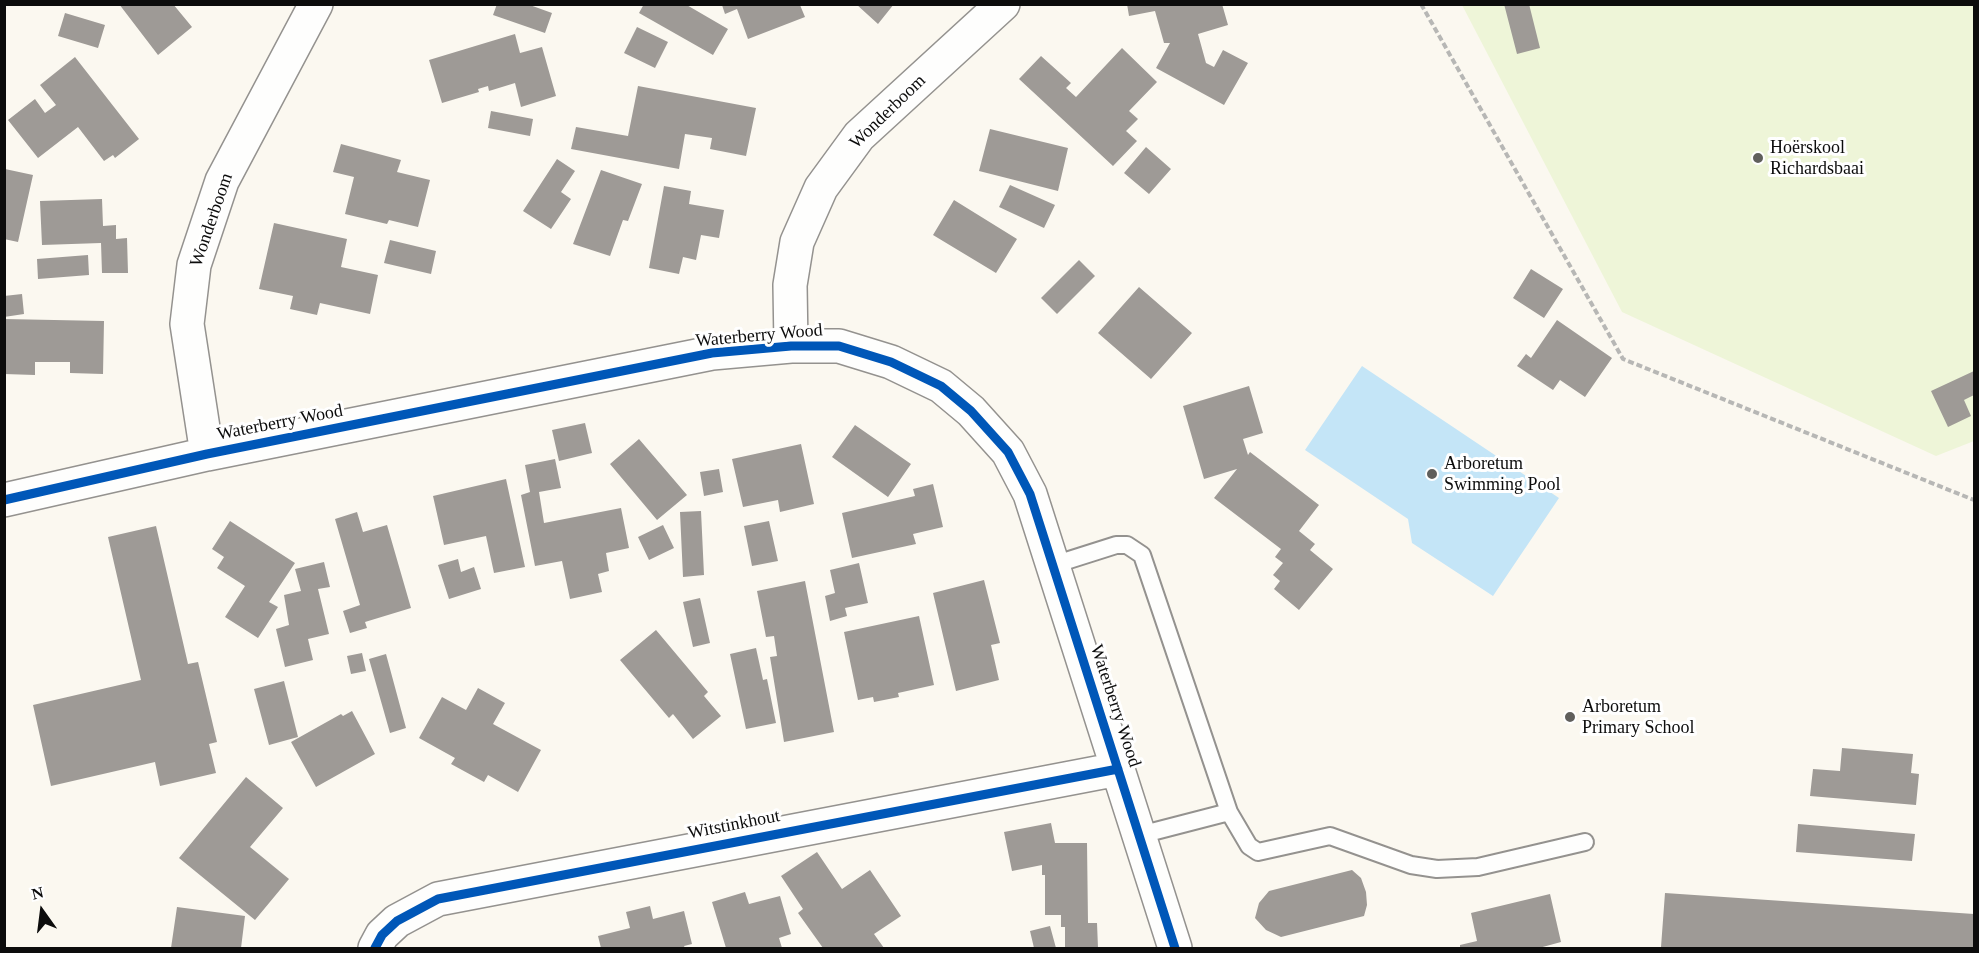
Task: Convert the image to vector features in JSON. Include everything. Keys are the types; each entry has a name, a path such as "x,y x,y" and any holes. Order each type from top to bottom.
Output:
{"street":[{"name":"Wonderboom","path":"207,454 187,324 194,265 222,182 316,4"},
{"name":"Wonderboom","path":"791,346 789,285 797,242 821,188 859,136 1003,4"},
{"name":"Waterberry Wood","path":"4,500 207,454 712,353 791,346 839,346 891,362 941,386 964,405 1008,452 1030,494 1175,948"},
{"name":"Witstinkhout","path":"375,948 382,935 397,921 438,899 1118,770"}],"lane":[{"path":"1053,565 1116,545 1127,544 1142,555 1229,812 1250,846 1258,852 1330,836 1411,865 1437,869 1478,867 1585,842"},
{"path":"1140,836 1229,812"}],"path":[{"path":"1421,4 1623,359 1974,501"}],"green space":[{"name":"Hoërskool Richardsbaai","path":"1462,5 1974,5 1974,441 1936,456 1622,312"}],"water":[{"name":"Arboretum Swimming Pool","path":"1362,366 1559,498 1493,596 1412,543 1408,519 1305,450"}],"building":[{"path":"119,4 173,4 192,27 158,55"},
{"path":"497,4 527,4 552,13 545,33 493,15"},
{"path":"644,4 685,4 728,29 713,55 639,13"},
{"path":"856,4 894,4 878,24"},
{"path":"1127,4 1222,4 1228,25 1198,34 1206,63 1214,67 1223,50 1248,63 1224,105 1156,68 1170,43 1164,43 1155,11 1129,16"},
{"path":"1504,4 1529,4 1540,48 1517,54"},
{"path":"722,5 800,5 805,17 748,39 737,9 725,14"},
{"path":"65,13 105,25 98,48 58,36"},
{"path":"637,27 668,42 655,68 624,53"},
{"path":"515,34 520,53 542,47 556,96 521,107 515,83 489,91 488,86 478,89 479,92 442,103 429,60"},
{"path":"1122,48 1157,82 1129,111 1138,119 1126,131 1137,141 1113,166 1019,79 1041,56 1071,83 1066,88 1076,97"},
{"path":"75,57 139,139 115,158 113,155 104,161 78,127 38,158 8,120 35,99 45,113 56,105 40,85"},
{"path":"638,86 756,108 746,156 710,149 712,138 685,134 679,169 571,149 576,127 628,136"},
{"path":"491,111 533,119 530,136 488,128"},
{"path":"990,129 1068,148 1058,191 979,171"},
{"path":"341,144 401,160 397,172 430,180 418,227 389,220 387,224 345,214 354,177 333,172"},
{"path":"1146,147 1171,169 1149,194 1124,173"},
{"path":"557,159 575,171 561,192 571,199 551,229 523,211"},
{"path":"5,169 33,175 18,242 4,239"},
{"path":"601,170 642,184 628,221 623,220 610,256 573,244"},
{"path":"1010,185 1055,205 1044,228 999,207"},
{"path":"664,186 691,191 689,204 724,210 719,238 701,235 696,260 683,257 679,274 649,268"},
{"path":"102,199 103,226 116,225 116,239 127,238 128,273 102,273 101,243 42,245 40,201"},
{"path":"954,200 1017,239 996,273 933,235"},
{"path":"274,223 347,239 341,267 378,275 370,314 320,303 317,315 290,309 293,296 259,289"},
{"path":"390,240 436,251 431,274 384,263"},
{"path":"88,255 89,275 38,279 37,259"},
{"path":"1079,260 1095,276 1057,314 1041,298"},
{"path":"1531,269 1563,289 1544,318 1513,298"},
{"path":"1139,287 1192,333 1151,379 1098,333"},
{"path":"22,294 24,314 4,317 4,296"},
{"path":"4,319 104,321 103,374 70,373 70,362 35,362 35,375 4,374"},
{"path":"1557,320 1612,358 1585,397 1560,380 1553,390 1517,366 1526,354 1531,358"},
{"path":"1974,371 1974,395 1964,400 1971,416 1948,427 1931,391"},
{"path":"1249,386 1263,433 1243,439 1248,455 1250,452 1319,505 1299,531 1315,544 1310,550 1333,569 1299,610 1274,589 1280,581 1273,575 1283,563 1275,557 1281,549 1214,498 1237,469 1204,479 1183,406"},
{"path":"585,423 592,453 559,461 552,430"},
{"path":"855,425 911,464 888,497 832,457"},
{"path":"639,439 687,495 657,520 610,464"},
{"path":"801,444 814,504 780,512 778,500 743,507 732,459"},
{"path":"555,459 561,488 539,492 544,523 621,508 629,548 606,553 609,571 598,574 602,592 570,599 562,561 535,566 521,495 530,492 525,465"},
{"path":"719,469 723,492 704,496 700,472"},
{"path":"506,479 525,567 494,573 486,536 444,545 433,496"},
{"path":"933,484 943,527 913,534 916,544 852,558 842,513 915,496 913,489"},
{"path":"701,511 704,575 683,577 680,512"},
{"path":"357,512 363,532 387,525 411,608 365,622 367,628 350,633 343,611 360,605 335,519"},
{"path":"230,521 295,563 269,602 278,607 258,638 225,617 245,586 217,568 224,557 212,549"},
{"path":"769,521 778,561 752,566 744,526"},
{"path":"663,525 674,548 649,560 638,537"},
{"path":"156,526 188,664 198,662 217,742 209,744 216,773 160,786 155,762 51,786 33,705 141,680 108,537"},
{"path":"458,559 461,572 474,567 481,589 449,599 438,565"},
{"path":"324,562 330,587 318,589 329,634 308,639 313,660 285,667 276,629 289,625 284,595 301,591 295,569"},
{"path":"859,563 868,603 845,608 847,616 830,621 825,596 835,593 830,570"},
{"path":"984,580 1000,643 991,645 999,680 956,691 933,593"},
{"path":"805,581 834,732 784,742 770,657 777,656 774,636 766,637 757,591"},
{"path":"700,598 710,643 693,647 683,602"},
{"path":"919,616 934,685 898,693 899,697 874,702 873,697 858,700 844,632"},
{"path":"656,630 708,692 704,696 721,716 693,739 673,714 669,718 620,660"},
{"path":"756,648 763,680 767,679 776,723 746,729 730,654"},
{"path":"362,653 366,671 351,674 347,656"},
{"path":"386,654 406,728 390,733 369,659"},
{"path":"284,681 298,737 269,745 254,689"},
{"path":"478,688 505,703 493,724 541,750 518,792 488,775 484,782 451,764 455,758 419,738 442,697 466,710"},
{"path":"352,711 375,754 316,787 291,742 341,714 343,716"},
{"path":"1842,748 1913,754 1911,773 1919,774 1916,805 1810,796 1813,769 1840,771"},
{"path":"246,777 283,808 250,847 289,879 255,920 179,858"},
{"path":"1051,823 1055,843 1087,843 1088,923 1097,923 1098,948 1065,948 1065,927 1061,927 1061,915 1045,915 1045,875 1042,875 1042,865 1012,871 1004,832"},
{"path":"1798,824 1915,834 1912,861 1796,852"},
{"path":"817,852 842,889 870,870 901,916 874,934 884,948 823,948 798,913 803,909 781,876"},
{"path":"1352,870 1361,878 1366,892 1367,905 1364,916 1281,937 1266,930 1255,918 1259,903 1269,891"},
{"path":"745,892 749,904 780,896 791,934 779,938 782,948 726,948 712,902"},
{"path":"1665,893 1974,914 1974,948 1661,947"},
{"path":"1550,894 1561,942 1539,948 1460,948 1460,945 1477,941 1471,913"},
{"path":"650,906 653,919 684,911 692,944 684,946 685,948 601,948 598,936 630,928 626,912"},
{"path":"177,907 245,916 241,948 171,948"},
{"path":"1050,926 1056,948 1034,948 1030,931"}],"cycle path":[{"path":"4,500 207,454 712,353 791,346 839,346 891,362 941,386 971,411 1008,452 1030,494 1175,948"},
{"path":"375,948 382,935 397,921 438,899 1118,769"}],"place":[{"name":"Hoërskool Richardsbaai","path":"1758,158"},
{"name":"Arboretum Swimming Pool","path":"1432,474"},
{"name":"Arboretum Primary School","path":"1570,717"}]}
